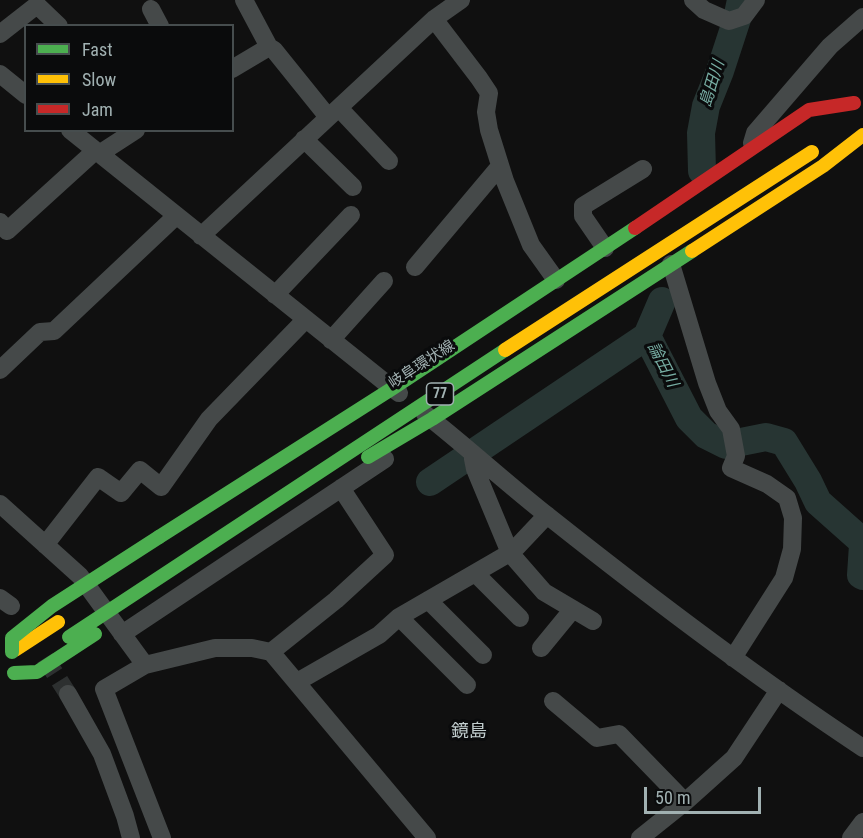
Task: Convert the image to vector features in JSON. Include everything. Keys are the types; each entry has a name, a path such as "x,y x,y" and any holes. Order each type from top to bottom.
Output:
{"main road":[{"name":"77","path":"6,656 12,638 52,606 387,384 556,280 809,110 858,100"},
{"name":"77","path":"824,122 858,100"},
{"path":"843,134 863,122"},
{"name":"77","path":"14,673 37,672 824,166 863,135"},
{"name":"77","path":"0,682 817,149"},
{"name":"岐阜環状線","path":"375,415 445,370"},
{"path":"88,602 108,589"},
{"name":"77","path":"6,656 63,618"}],"street":[{"path":"244,0 269,47 334,112 389,161"},
{"path":"201,236 434,20 461,0"},
{"path":"693,0 704,10 729,21 744,16 756,0"},
{"path":"0,34 37,5 57,24"},
{"path":"151,9 159,24"},
{"path":"750,151 755,133 830,46 863,17"},
{"path":"434,20 489,93 486,112 500,166 531,245 556,280"},
{"path":"234,68 269,47"},
{"path":"0,74 24,93"},
{"path":"72,132 432,419 547,515 733,658 863,748"},
{"path":"0,222 7,231 97,153 130,132"},
{"path":"304,139 353,187"},
{"path":"415,267 500,166"},
{"path":"605,248 583,216 583,206 643,169"},
{"path":"274,295 351,215"},
{"path":"0,370 40,332 54,331 176,216"},
{"path":"671,264 707,383 718,411 731,429 736,456 731,468 767,484 786,498 793,518 792,549 784,578 733,658"},
{"path":"331,340 384,280"},
{"path":"45,544 98,477 121,493 140,470 161,487 209,420 306,320"},
{"path":"80,576 387,384"},
{"path":"122,634 397,451 432,419"},
{"path":"476,457 473,459 475,469 510,553 544,592 593,621"},
{"path":"271,652 336,600 385,555 340,488"},
{"path":"0,504 80,576 145,665"},
{"path":"297,682 379,635 399,617 510,553 547,515"},
{"path":"475,573 520,618"},
{"path":"428,600 483,655"},
{"path":"541,648 573,609"},
{"path":"399,617 467,685"},
{"path":"162,838 104,689 145,665 215,648 252,648 271,652 427,838"},
{"path":"640,838 734,758 779,690"},
{"path":"68,694 102,754 131,838"},
{"path":"554,701 597,738 619,734 685,802"},
{"path":"851,838 863,822"}],"waterway":[{"name":"島田川","path":"702,171 701,133 706,106 720,71 741,0"},
{"name":"島田川","path":"647,336 662,301"},
{"name":"論田川","path":"647,336 689,418 706,435 726,445 766,437 784,442 818,502 863,542"},
{"name":"論田川","path":"430,482 647,336"},
{"name":"論田川","path":"863,545 861,575 863,576"}],"tunnel":[{"path":"45,658 68,694"}],"traffic: fast":[{"path":"159,537 393,388 635,228"},
{"path":"368,457 432,419 692,251"},
{"path":"69,637 505,350"},
{"path":"12,652 12,638 52,606 159,537"},
{"path":"14,673 37,672 95,634"}],"traffic: slow":[{"path":"692,251 823,166 863,135"},
{"path":"505,350 812,152"},
{"path":"15,650 58,622"}],"traffic: jam":[{"path":"635,228 809,110 854,103"}],"district":[{"name":"鏡島","path":"469,732"}]}
